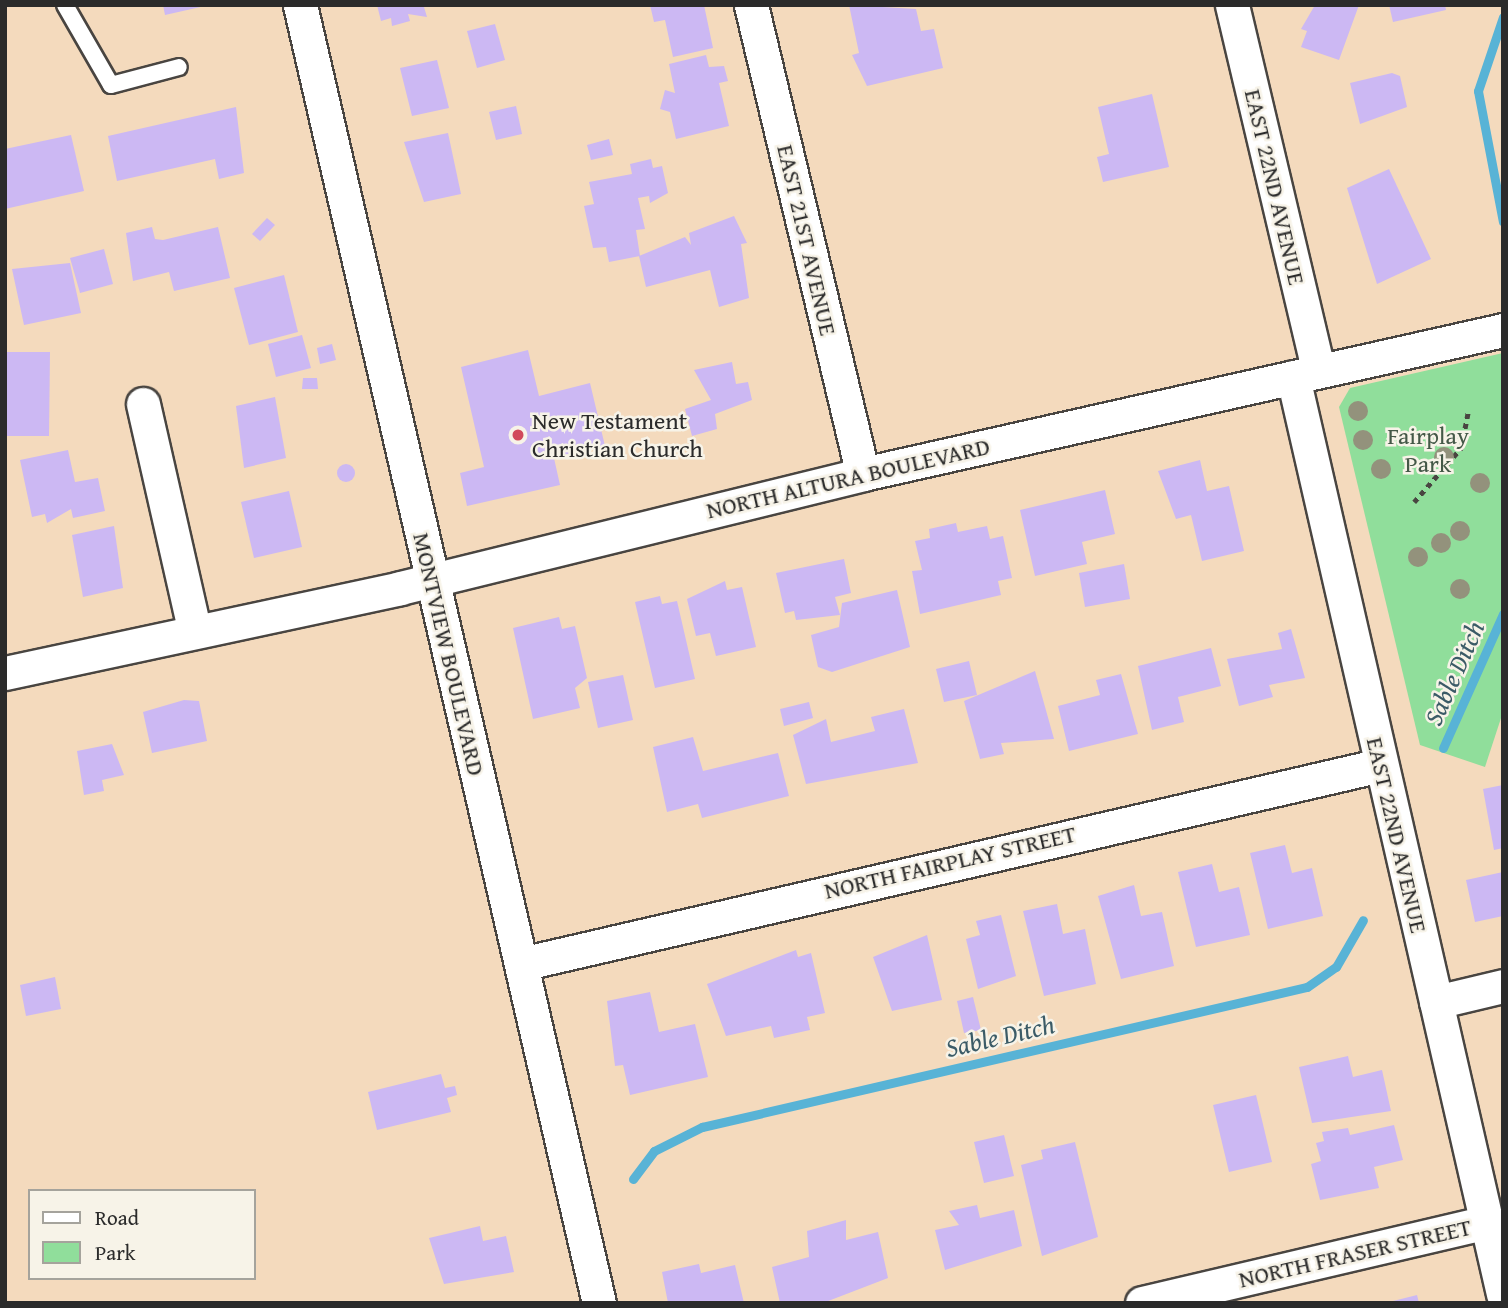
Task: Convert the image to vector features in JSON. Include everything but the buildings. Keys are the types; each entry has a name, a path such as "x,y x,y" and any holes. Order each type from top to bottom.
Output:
{"street":[{"name":"MONTVIEW BOULEVARD","path":"300,5 599,1303"},
{"name":"EAST 21ST AVENUE","path":"751,5 863,474"},
{"name":"EAST 22ND AVENUE","path":"1232,5 1381,765 1503,1294"},
{"name":"NORTH ALTURA BOULEVARD","path":"5,673 194,629 432,579 863,474 1503,330"},
{"path":"143,404 194,629"},
{"name":"NORTH FAIRPLAY STREET","path":"521,964 1381,765"},
{"path":"1436,1002 1503,986"},
{"name":"NORTH FRASER STREET","path":"1142,1303 1486,1222"}],"lane":[{"path":"65,5 111,85 179,67"}],"path":[{"path":"1414,502 1461,448 1468,414"}],"green space":[{"name":"Fairplay Park","path":"1503,353 1503,712 1485,767 1420,745 1339,407 1350,388"}],"waterway":[{"name":"Sable Ditch","path":"1503,17 1478,91 1503,222"},
{"name":"Sable Ditch","path":"1443,748 1503,614"},
{"name":"Sable Ditch","path":"633,1179 654,1151 702,1127 1307,987 1336,967 1363,920"}],"place":[{"name":"New Testament Christian Church","path":"518,435"}]}
